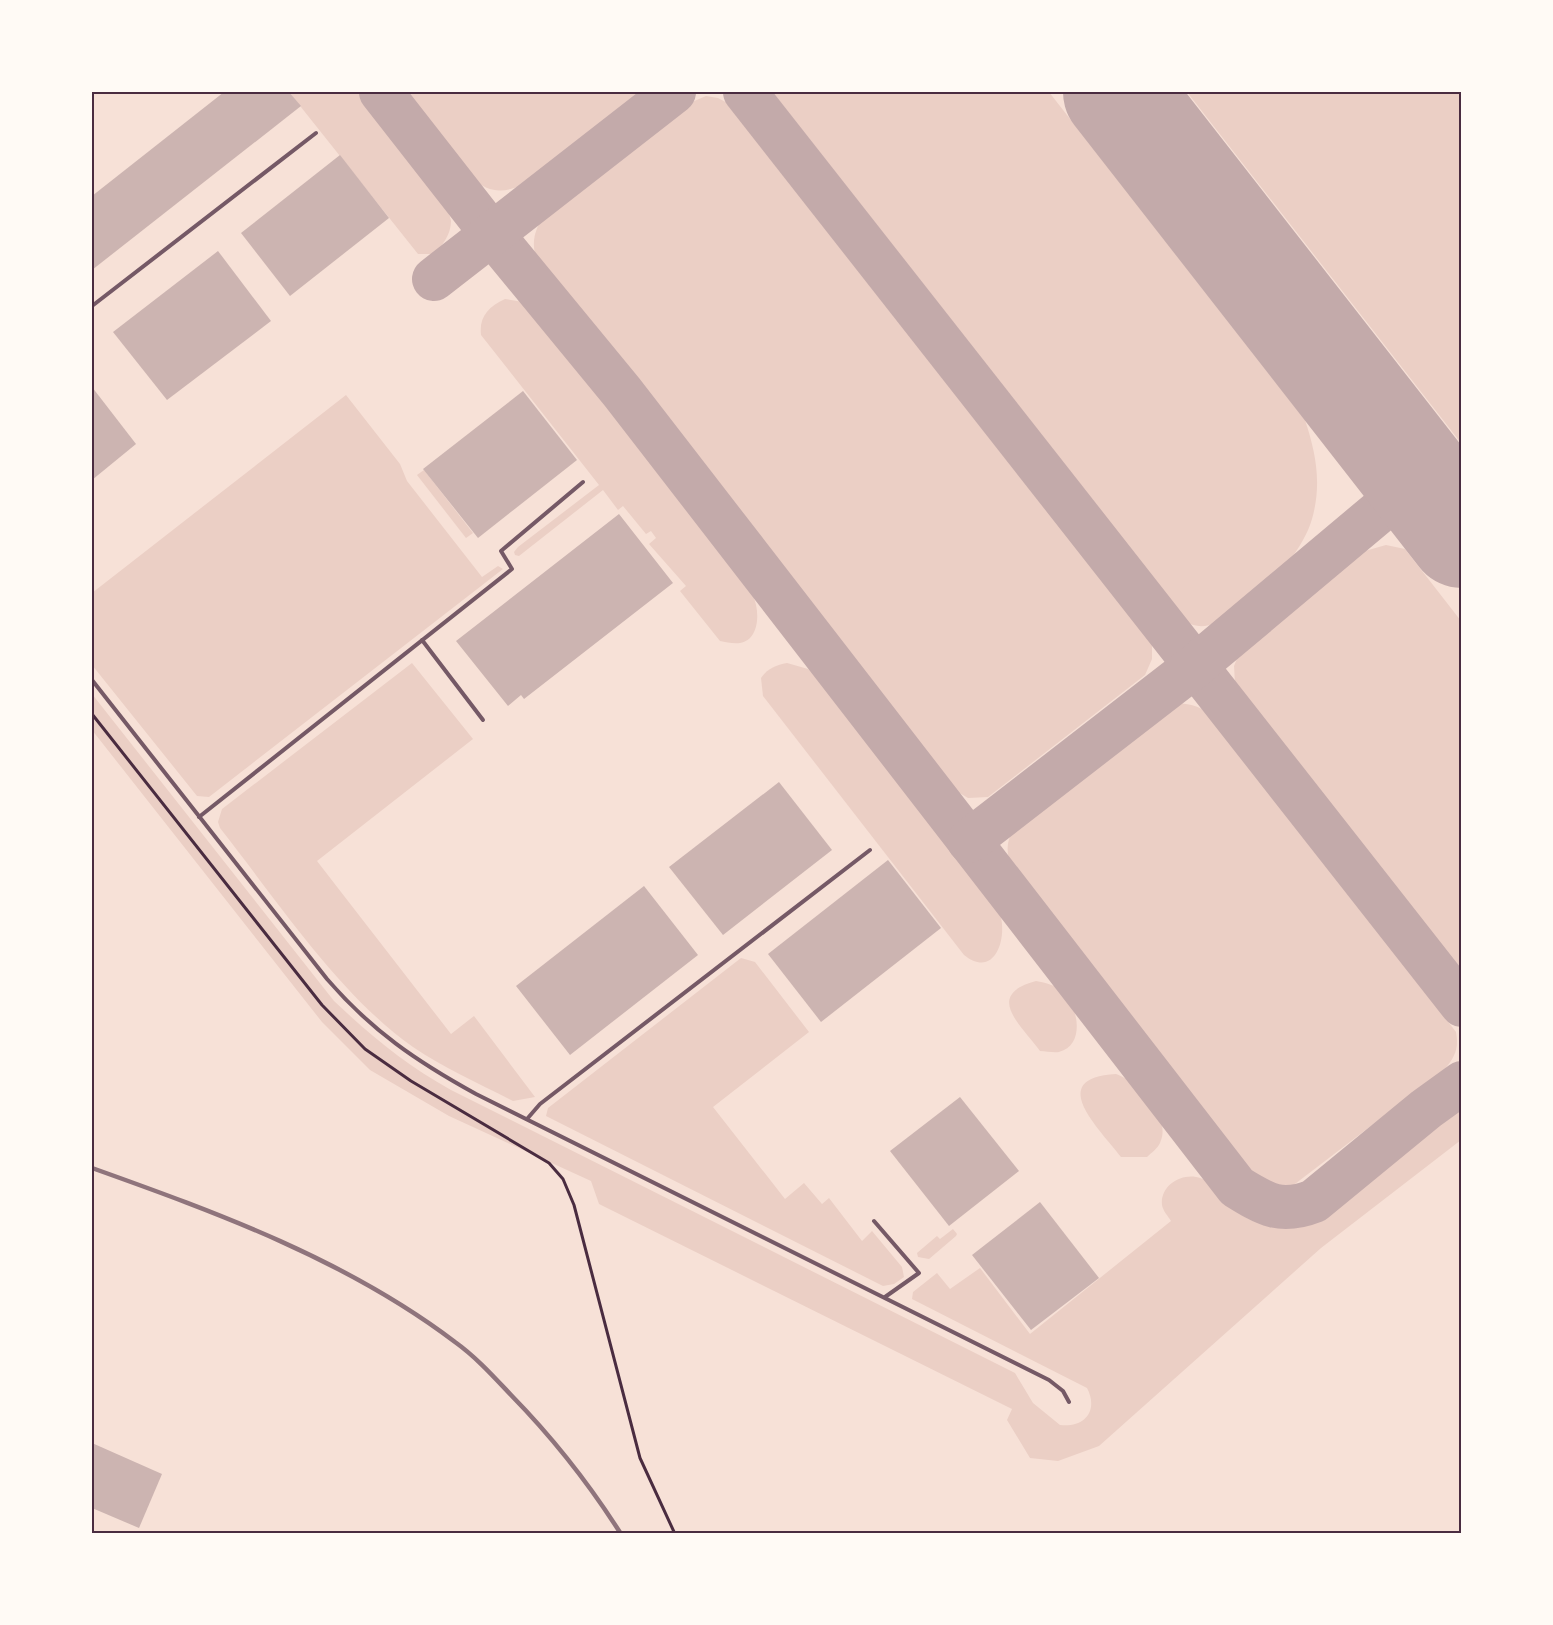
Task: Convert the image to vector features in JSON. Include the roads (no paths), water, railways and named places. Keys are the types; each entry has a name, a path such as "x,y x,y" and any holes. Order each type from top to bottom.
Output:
{"lane":[{"path":"92,306 316,133"},
{"path":"199,817 512,569 501,551 583,482"},
{"path":"422,640 483,720"},
{"path":"92,680 327,979 373,1027 422,1064 527,1119 1049,1380 1063,1391 1069,1402"},
{"path":"527,1119 540,1104 870,850"},
{"path":"874,1221 919,1273 885,1297"},
{"path":"173,1533 186,1533"}],"railway":[{"path":"92,1168 234,1221 280,1241 326,1263 414,1313 470,1354 527,1411 570,1462 621,1534"}]}
